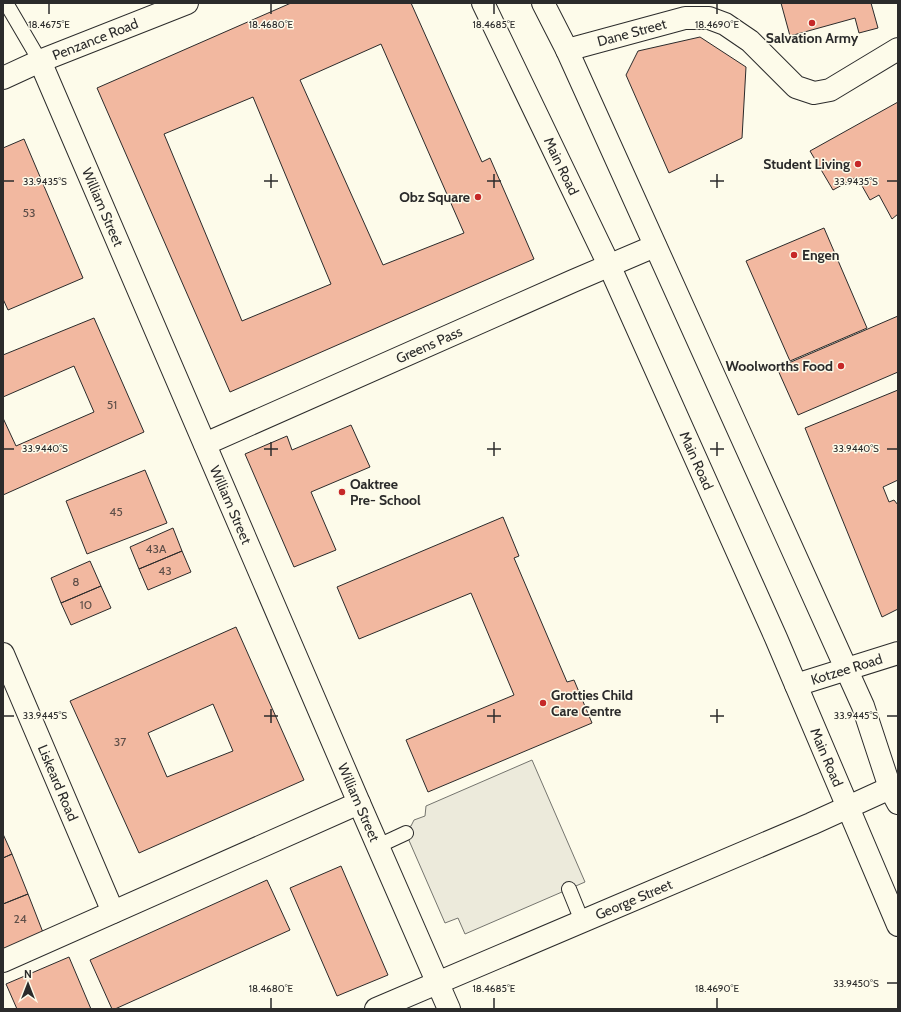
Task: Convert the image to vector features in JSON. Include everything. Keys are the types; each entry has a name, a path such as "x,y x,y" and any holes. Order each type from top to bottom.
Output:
{"street":[{"name":"Penzance Road","path":"3,78 188,3"},
{"name":"Main Road","path":"483,3 609,265 773,631 897,921"},
{"path":"543,3 567,50 863,706 894,795"},
{"name":"Dane Street","path":"567,50 685,18 709,18 725,24 750,41 796,87 814,93 830,90 898,49"},
{"name":"William Street","path":"40,62 449,1009"},
{"name":"Greens Pass","path":"204,444 655,246"},
{"name":"Kotzee Road","path":"796,685 898,653"},
{"name":"Liskeard Road","path":"3,654 113,912"},
{"name":"George Street","path":"376,1009 848,808 894,795"},
{"path":"3,961 359,803"}],"lane":[{"name":"William Street","path":"6,3 40,62"},
{"path":"378,846 406,833"},
{"path":"569,889 582,921"}],"shaded area":[{"path":"532,760 585,882 465,934 458,918 445,923 404,829 411,826 414,820 425,816 426,806"}],"building":[{"name":"Obz Square","path":"291,3 411,3 482,162 490,158 534,259 230,392 97,88","holes":["381,44 464,233 383,265 300,80","253,97 331,284 242,321 164,134"]},
{"name":"Salvation Army","path":"781,3 871,3 878,28 859,33 855,18 790,36"},
{"path":"700,37 746,67 742,138 669,173 626,75 638,51"},
{"name":"Student Living","path":"898,102 898,214 892,219 879,195 870,200 857,177 833,190 810,151"},
{"path":"24,139 83,278 8,310 3,299 3,148"},
{"path":"824,228 867,328 790,361 746,261"},
{"name":"Woolworths Food","path":"898,316 898,372 798,415 777,368"},
{"path":"94,318 144,432 3,495 3,418 16,446 94,412 74,366 3,397 3,355"},
{"path":"898,390 898,480 883,487 889,502 894,500 898,505 898,609 882,617 805,428"},
{"path":"351,425 370,467 311,492 336,550 294,567 245,454 287,436 292,450"},
{"path":"145,470 167,523 87,554 66,501"},
{"path":"503,517 519,556 514,558 567,682 574,680 592,723 428,792 406,740 514,695 471,593 359,639 337,587"},
{"path":"173,528 182,551 139,569 130,547"},
{"path":"182,551 191,572 148,590 139,569"},
{"path":"90,561 101,586 61,603 51,578"},
{"path":"101,586 111,608 71,625 61,603"},
{"path":"236,627 304,780 139,853 70,701","holes":["213,704 233,751 167,777 148,733"]},
{"path":"3,834 12,854 3,858"},
{"path":"12,854 28,894 3,904 3,858"},
{"path":"341,866 388,975 337,996 290,888"},
{"path":"267,880 290,930 115,1009 112,1009 90,960"},
{"path":"28,894 44,935 3,951 3,904"},
{"path":"69,957 91,1009 17,1009 6,984"}],"place":[{"name":"Salvation Army","path":"812,23"},
{"name":"Student Living","path":"858,164"},
{"name":"Obz Square","path":"478,197"},
{"name":"Engen","path":"794,255"},
{"name":"Woolworths Food","path":"841,366"},
{"name":"Oaktree Pre- School","path":"342,492"},
{"name":"Grotties Child Care Centre","path":"543,703"}]}
